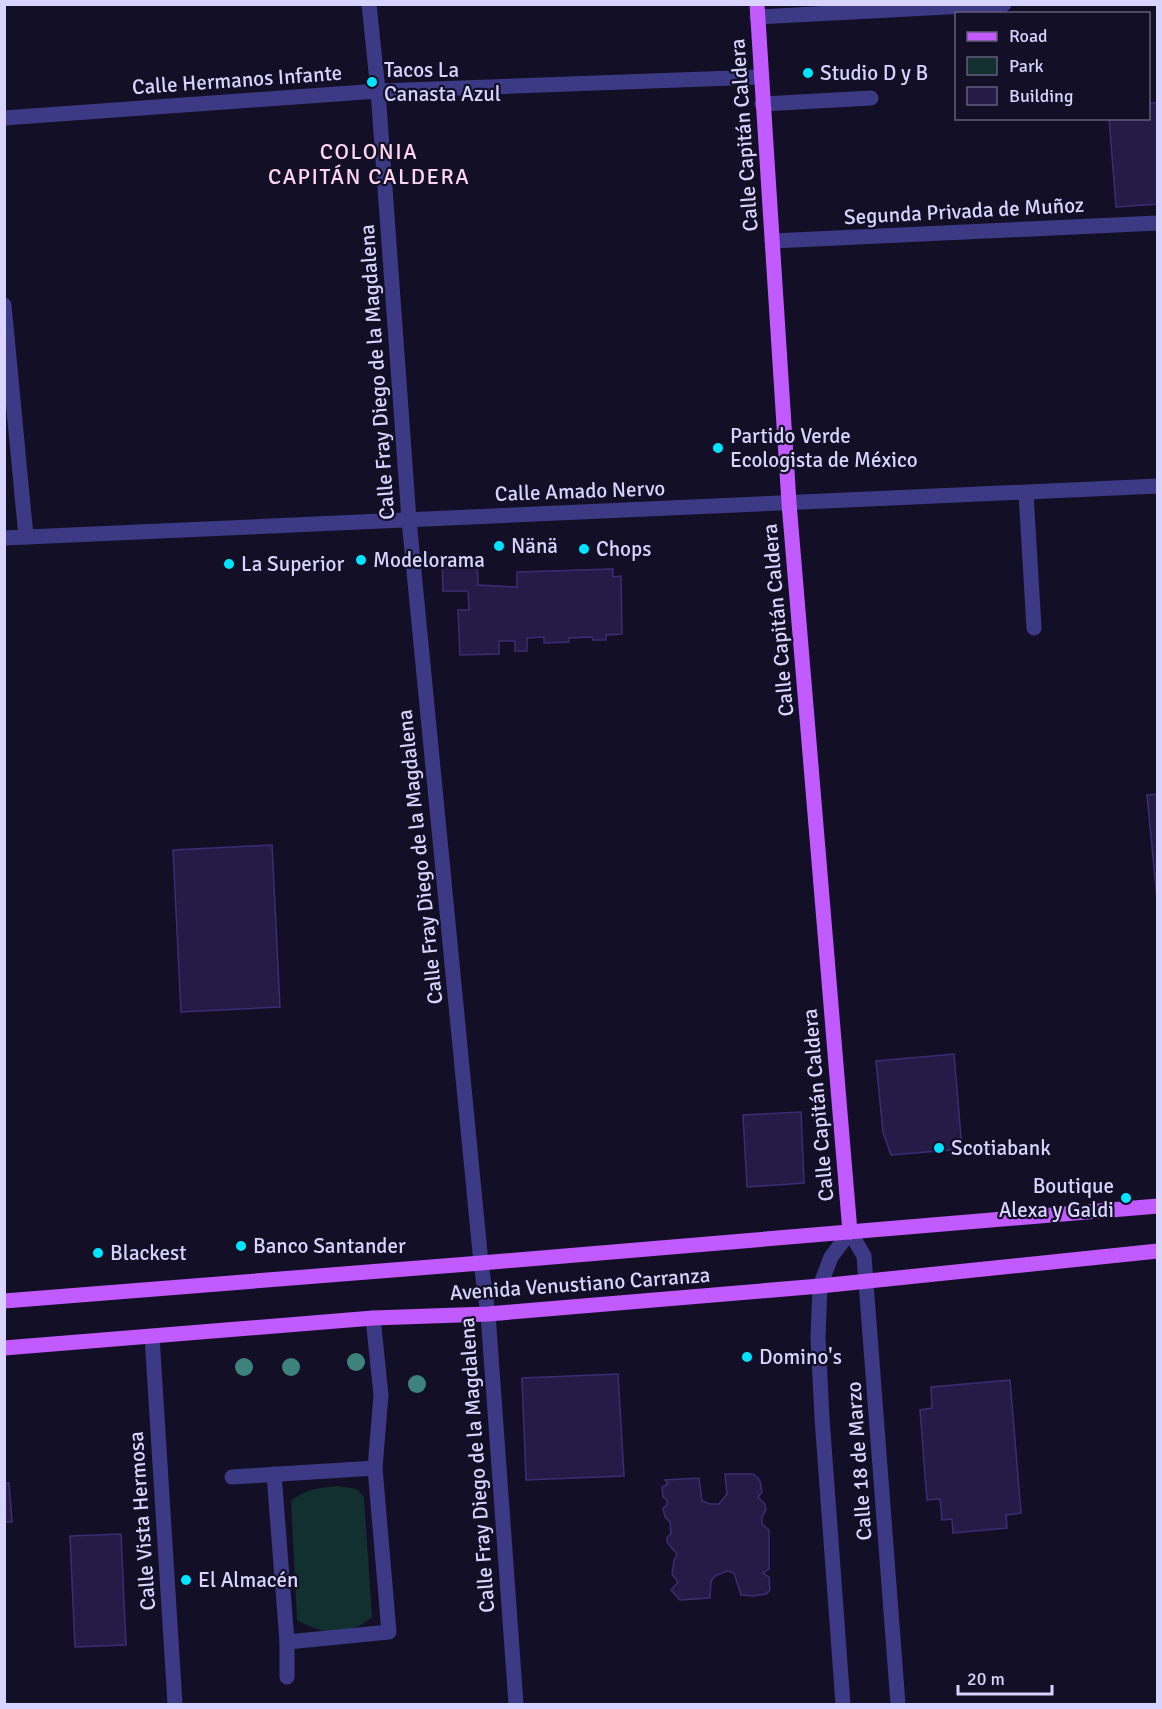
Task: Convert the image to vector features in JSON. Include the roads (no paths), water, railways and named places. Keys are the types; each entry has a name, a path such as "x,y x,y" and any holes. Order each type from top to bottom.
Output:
{"main road":[{"name":"Calle Capitán Caldera","path":"757,11 789,503 850,1232"},
{"name":"Avenida Venustiano Carranza","path":"4,1301 1158,1206"},
{"name":"Avenida Venustiano Carranza","path":"4,1348 374,1318 488,1314 820,1286 1158,1251"}],"street":[{"name":"Calle Fray Diego de la Magdalena","path":"369,4 378,91 409,520 481,1263 488,1314 516,1704"},
{"path":"757,11 897,11 1004,4"},
{"name":"Calle Hermanos Infante","path":"4,118 378,91 760,77"},
{"path":"762,104 871,99"},
{"name":"Segunda Privada de Muñoz","path":"772,242 1158,223"},
{"path":"4,305 26,537"},
{"name":"Calle Amado Nervo","path":"4,538 1158,486"},
{"path":"1026,493 1034,628"},
{"name":"Calle 18 de Marzo","path":"843,1704 822,1418 819,1338 820,1286 831,1257 850,1232 864,1256 898,1704"},
{"path":"287,1642 389,1632 375,1468 381,1395 374,1318"},
{"name":"Calle Vista Hermosa","path":"152,1336 175,1704"},
{"path":"232,1477 375,1468"},
{"path":"274,1474 287,1642 287,1677"}],"place":[{"name":"Studio D y B","path":"808,73"},
{"name":"Tacos La Canasta Azul","path":"372,82"},
{"name":"Partido Verde Ecologista de México","path":"718,448"},
{"name":"Nänä","path":"499,546"},
{"name":"Chops","path":"584,549"},
{"name":"Modelorama","path":"361,560"},
{"name":"La Superior","path":"229,564"},
{"name":"Scotiabank","path":"939,1148"},
{"name":"Boutique Alexa y Galdi","path":"1126,1198"},
{"name":"Banco Santander","path":"241,1246"},
{"name":"Blackest","path":"98,1253"},
{"name":"Domino's","path":"747,1357"},
{"name":"El Almacén","path":"186,1580"}],"district":[{"name":"COLONIA CAPITÁN CALDERA","path":"369,164"}]}
